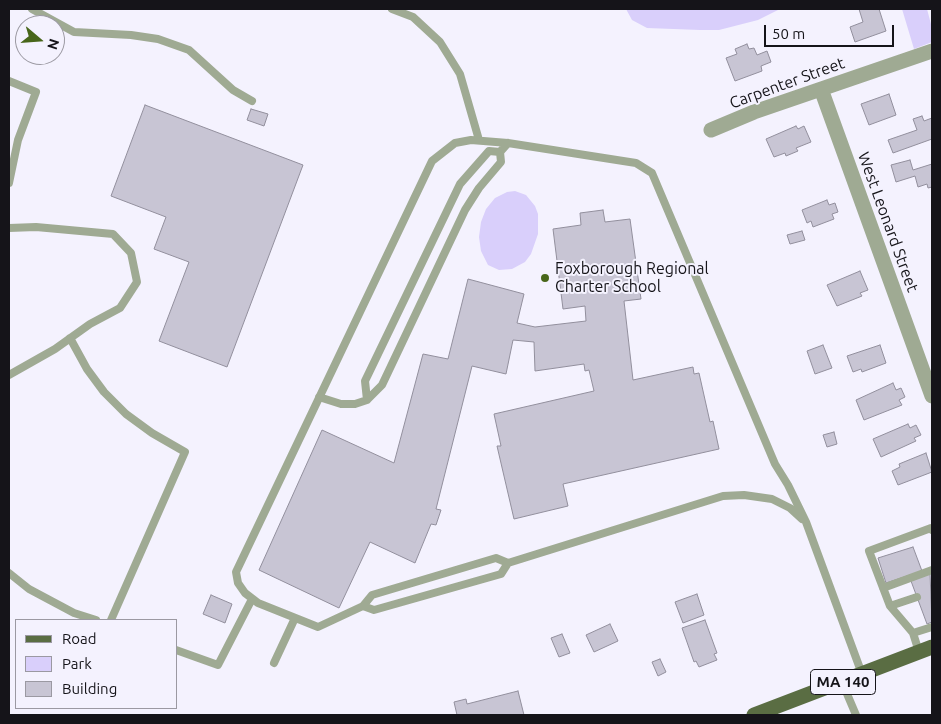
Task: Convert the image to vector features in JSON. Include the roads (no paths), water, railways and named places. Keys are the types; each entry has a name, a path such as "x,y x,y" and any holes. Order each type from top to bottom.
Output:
{"main road":[{"name":"MA 140","path":"754,715 926,650"}],"street":[{"name":"Carpenter Street","path":"711,130 754,112 932,51"},
{"name":"West Leonard Street","path":"821,89 932,396"}],"lane":[{"path":"32,9 44,15"},
{"path":"392,9 412,17 440,42 460,74 479,140"},
{"path":"65,27 74,32 131,35 158,40 189,50 233,90 252,101"},
{"path":"9,81 36,92 18,140 9,183"},
{"path":"806,522 781,502 755,496 723,496 508,563 496,558 372,595 363,606 318,627 252,599 238,583 236,572 432,161 455,143 479,140 636,162 652,173 775,464 788,485 806,522 862,674"},
{"path":"319,397 341,404 367,400 382,385 465,210 479,188 501,162 500,152 508,143"},
{"path":"367,400 365,381 460,184 489,150 500,152"},
{"path":"9,228 36,227 113,234 131,253 137,282 120,308 90,324 9,375"},
{"path":"70,338 87,369 104,392 126,414 152,433 185,452 111,619"},
{"path":"926,650 890,606 869,552 931,528 932,530"},
{"path":"363,606 374,610 501,574 508,563"},
{"path":"883,588 932,570"},
{"path":"9,573 29,589 74,613 93,619"},
{"path":"890,606 917,597"},
{"path":"178,651 218,665 252,599"},
{"path":"274,663 295,618"},
{"path":"913,633 932,627"},
{"path":"842,682 856,715"}],"place":[{"name":"Foxborough Regional Charter School","path":"545,278"}]}
